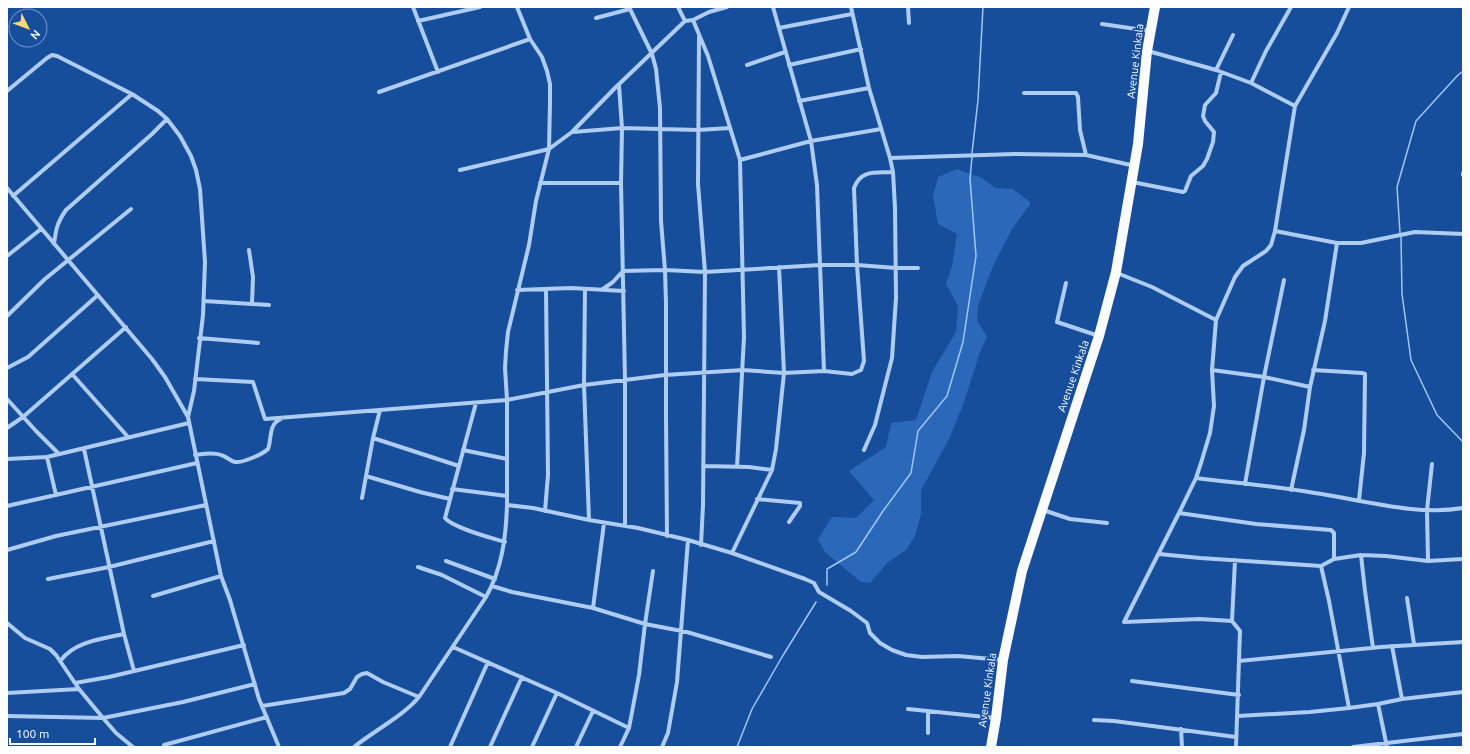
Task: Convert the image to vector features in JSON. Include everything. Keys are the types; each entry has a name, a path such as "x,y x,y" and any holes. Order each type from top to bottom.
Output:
{"main road":[{"name":"Avenue Kinkala","path":"991,747 1003,660 1022,571 1100,336 1116,272 1135,166 1147,51 1155,7"}],"street":[{"path":"413,7 438,72"},
{"path":"418,21 480,7"},
{"path":"354,747 407,709 419,697 486,597 495,579 505,542 507,505 507,400 505,368 508,332 529,245 540,183 549,149 550,84 542,57 530,39 517,7"},
{"path":"684,7 679,9 685,21"},
{"path":"460,170 549,149 572,132 685,21 693,20 709,12 727,7"},
{"path":"773,7 811,141 817,185 824,371"},
{"path":"851,7 869,88 890,158 893,172 895,208 896,298 892,358 875,425 864,450"},
{"path":"908,7 909,23"},
{"path":"1251,83 1266,51 1291,7"},
{"path":"1232,621 1200,619 1124,622 1196,478 1210,433 1214,406 1212,370 1216,320 1235,277 1243,266 1266,251 1271,244 1275,231 1295,106 1340,27 1349,7"},
{"path":"596,18 629,8 652,54 658,83 661,130 661,222 665,270 667,536"},
{"path":"779,28 852,14"},
{"path":"693,20 710,62 740,160 744,337 737,467"},
{"path":"1102,24 1150,31"},
{"path":"1132,182 1182,192 1185,191 1191,176 1203,166 1213,142 1214,132 1203,116 1205,105 1216,93 1218,71 1233,34"},
{"path":"699,36 698,184 705,272 701,545"},
{"path":"379,92 530,39"},
{"path":"789,65 861,49"},
{"path":"1147,51 1218,71 1251,83 1295,106"},
{"path":"747,64 785,52"},
{"path":"7,91 40,63 52,55 64,59 132,94 152,107 167,119 186,145 196,170 200,189 200,211 205,248 204,301 195,378 188,417"},
{"path":"619,85 622,128 621,183 624,271 626,526"},
{"path":"799,101 869,88"},
{"path":"1024,93 1076,93 1078,97 1080,130 1086,155"},
{"path":"13,196 132,94"},
{"path":"54,244 57,225 66,210 167,119"},
{"path":"572,132 622,128 698,130 730,128"},
{"path":"740,160 811,141 881,129"},
{"path":"890,158 1015,154 1086,155 1135,166"},
{"path":"195,378 254,382 265,419 507,400 584,385 665,375 743,370 784,373 824,371 852,374 857,372 863,366 864,361 857,265 854,188 857,180 862,176 868,174 893,172"},
{"path":"540,183 621,183"},
{"path":"7,188 126,327 165,377 188,417 220,576 230,600 262,706 279,747"},
{"path":"7,316 46,279 131,209"},
{"path":"7,256 41,229"},
{"path":"1275,231 1337,243 1361,243 1415,232 1463,234"},
{"path":"1291,490 1304,430 1313,370 1325,321 1337,243"},
{"path":"249,250 253,277 252,303"},
{"path":"603,289 624,271 665,270 705,272 820,265 918,268"},
{"path":"732,553 772,470 779,426 784,373 779,267"},
{"path":"1116,272 1152,287 1216,320"},
{"path":"1245,484 1264,377 1284,280"},
{"path":"1066,283 1057,322 1100,336"},
{"path":"545,511 548,475 546,289"},
{"path":"585,289 584,385 589,520"},
{"path":"517,290 603,289 624,291"},
{"path":"7,368 31,354 98,295"},
{"path":"204,301 269,305"},
{"path":"7,428 23,417 126,327"},
{"path":"199,338 258,343"},
{"path":"1212,370 1264,377 1310,387"},
{"path":"1313,370 1365,374 1364,453 1359,500"},
{"path":"72,374 128,436"},
{"path":"7,399 59,454"},
{"path":"476,403 445,518 448,521 472,531 505,542"},
{"path":"362,498 373,438 380,410"},
{"path":"195,455 221,455 236,462 241,462 268,449 274,424 278,420 287,417"},
{"path":"7,459 47,457 189,422"},
{"path":"373,438 459,466"},
{"path":"84,449 124,634 134,671"},
{"path":"463,450 507,459"},
{"path":"47,457 56,495"},
{"path":"7,506 197,463"},
{"path":"1428,560 1427,510 1432,464"},
{"path":"703,466 772,470"},
{"path":"366,476 450,499"},
{"path":"1196,478 1291,490 1400,507 1449,511 1463,508"},
{"path":"452,489 507,496"},
{"path":"757,499 800,503 800,506 789,522"},
{"path":"7,550 56,536 101,528 206,505"},
{"path":"507,505 522,506 604,523 626,526 688,540 732,553 814,583 819,592 851,610 867,623 870,633 880,643 892,650 906,655 922,657 958,656 1003,660"},
{"path":"1042,510 1070,519 1107,523"},
{"path":"1179,513 1256,524 1331,530 1334,533 1334,559"},
{"path":"592,608 604,523"},
{"path":"662,747 668,733 677,682 688,540"},
{"path":"48,579 109,567 214,541"},
{"path":"1159,554 1264,563 1321,566 1334,559 1361,556 1386,556 1428,560 1463,559"},
{"path":"1361,556 1364,592 1373,648"},
{"path":"1235,560 1232,621 1240,631 1239,695 1236,747"},
{"path":"446,561 495,579"},
{"path":"418,566 442,575 486,597"},
{"path":"1321,566 1339,651 1349,708"},
{"path":"620,747 629,728 639,675 653,571"},
{"path":"153,596 220,576"},
{"path":"492,586 512,592 592,608 645,624 682,631 771,657"},
{"path":"1407,598 1414,644"},
{"path":"7,623 25,638 50,649 61,660 79,689 103,718 116,733 132,747"},
{"path":"61,660 71,650 80,645 124,634"},
{"path":"1239,661 1414,644 1463,642"},
{"path":"75,682 134,671 244,645"},
{"path":"1392,646 1402,699"},
{"path":"453,647 557,693 629,728"},
{"path":"450,747 488,662"},
{"path":"262,706 344,693 350,689 357,677 362,674 372,675 383,682 419,697"},
{"path":"490,747 522,677"},
{"path":"1132,681 1239,695"},
{"path":"7,716 103,718 183,702 255,684"},
{"path":"7,693 79,689"},
{"path":"1238,716 1349,708 1402,699 1463,692"},
{"path":"532,747 557,693"},
{"path":"1378,704 1386,745"},
{"path":"908,709 996,718"},
{"path":"576,747 593,711"},
{"path":"928,712 928,734"},
{"path":"164,745 267,717"},
{"path":"1094,720 1114,720 1236,737"},
{"path":"1180,730 1182,747"},
{"path":"1353,747 1386,745 1463,734"}],"shaded area":[{"path":"957,169 982,178 995,188 1013,189 1031,203 1012,229 993,266 978,306 977,320 987,337 980,352 963,405 949,439 921,490 921,514 915,536 906,550 888,562 870,583 861,582 825,552 818,539 832,517 856,518 874,500 849,471 886,447 891,423 916,420 932,372 956,332 958,306 946,284 952,266 957,234 938,224 933,196 938,177"}],"waterway":[{"path":"972,153 978,100 983,7"},
{"path":"1400,233 1397,187 1416,121 1463,71"},
{"path":"827,585 827,569 856,552 883,511 911,473 918,431 947,396 963,342 976,256 970,179 972,157"},
{"path":"1401,237 1402,294 1411,360 1437,415 1463,442"},
{"path":"737,747 752,709 816,602"}]}
